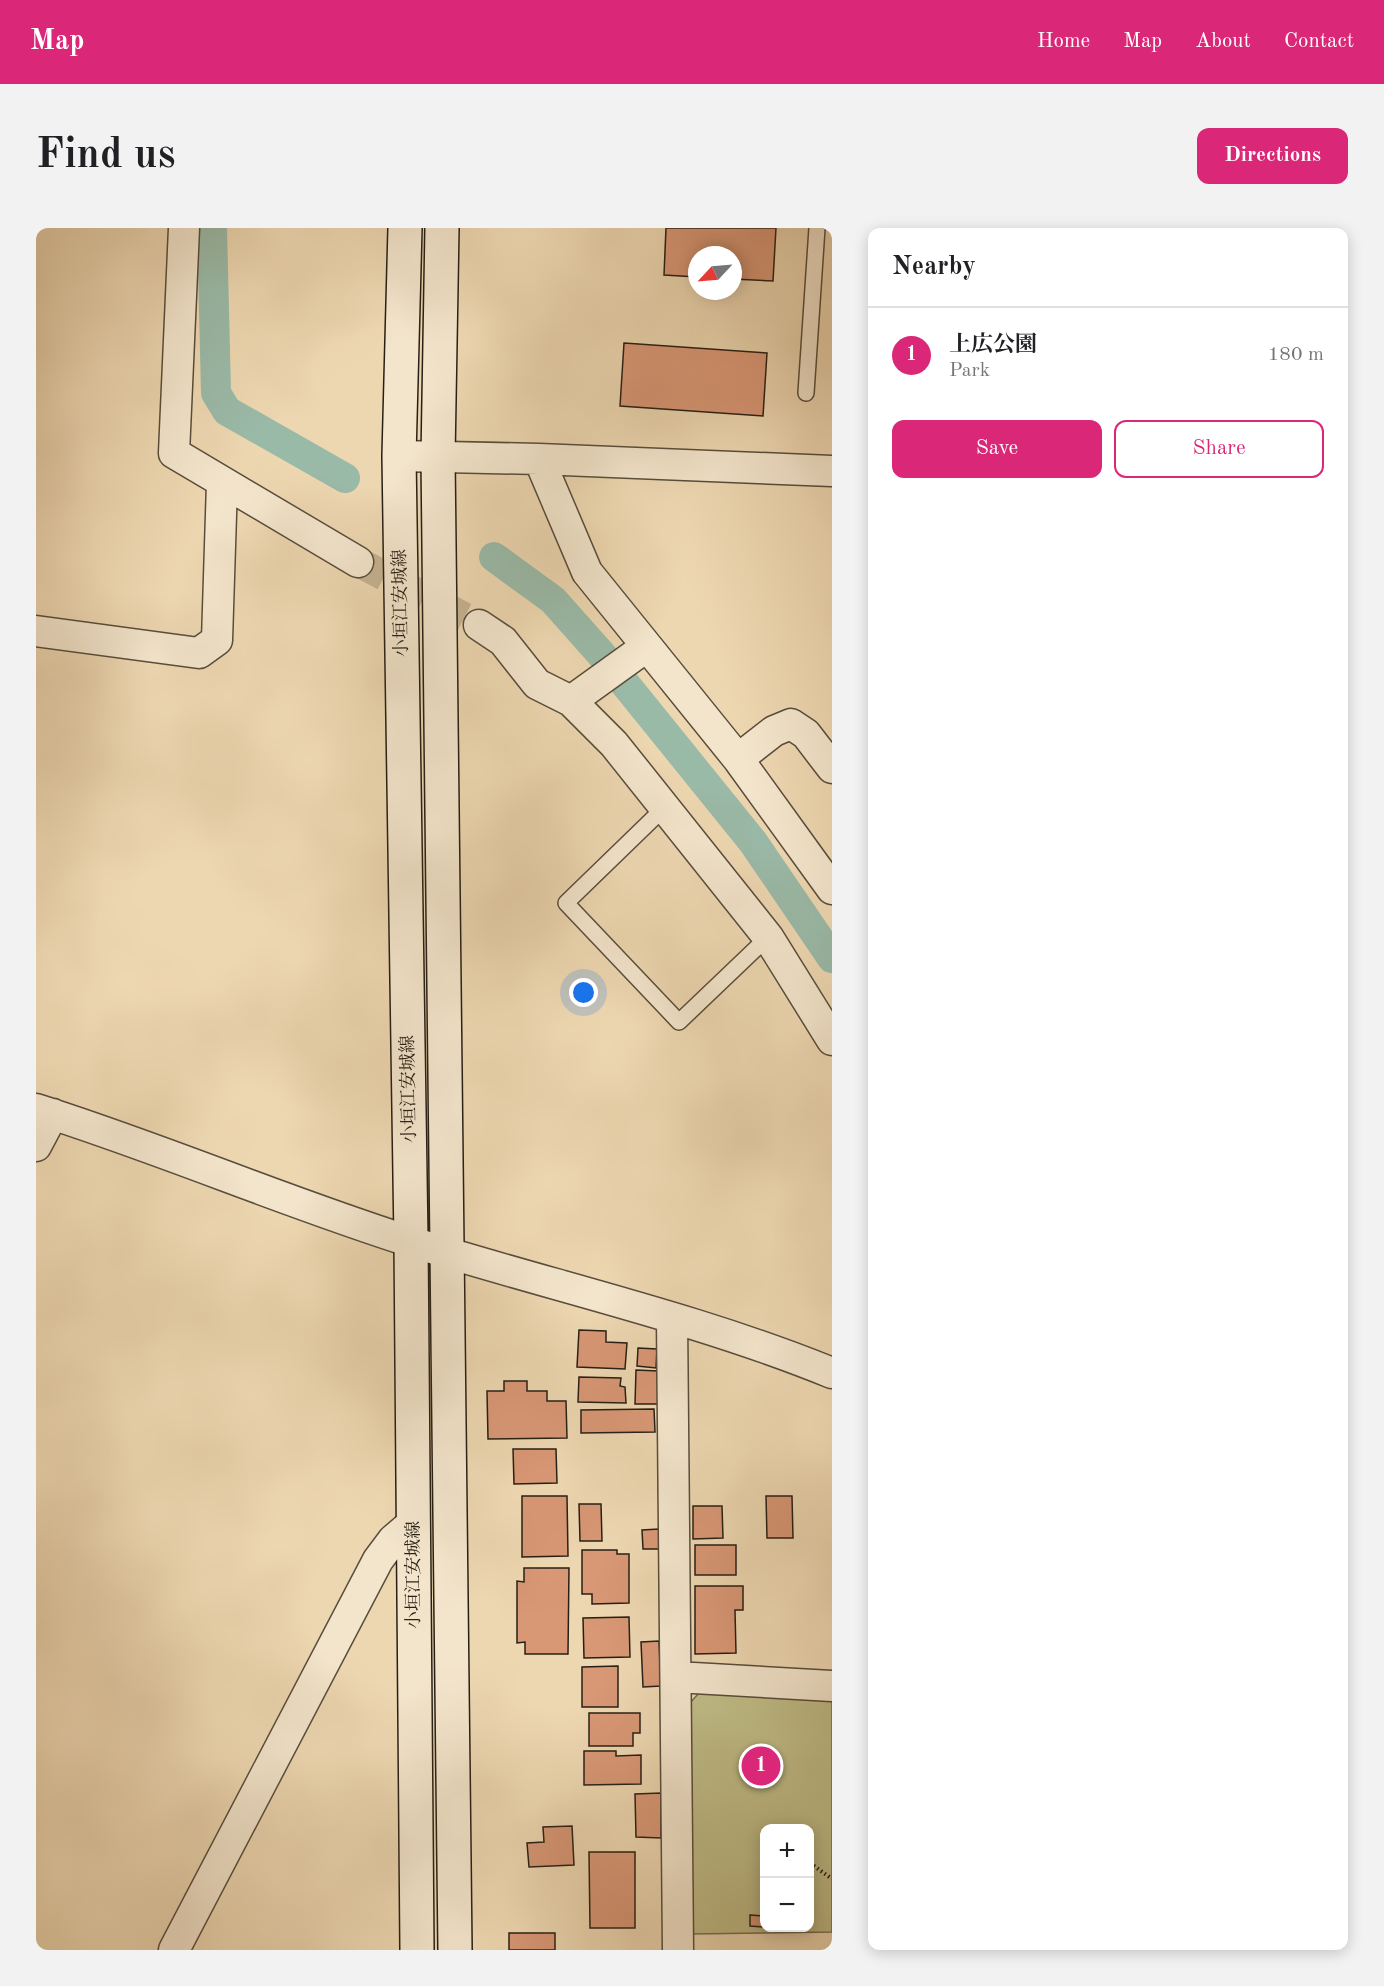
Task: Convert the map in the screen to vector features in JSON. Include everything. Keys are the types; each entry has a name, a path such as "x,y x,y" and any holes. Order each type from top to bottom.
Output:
{"main road":[{"name":"小垣江安城線","path":"405,228 399,456 411,1241 417,1950"},
{"name":"小垣江安城線","path":"442,228 438,457 455,1950"}],"street":[{"path":"184,228 174,453 358,562"},
{"path":"399,456 539,459 828,475"},
{"path":"539,459 587,572 639,651 738,759 832,889"},
{"path":"36,631 199,653 217,640 222,483"},
{"path":"479,625 503,641 537,684 580,694 614,744 768,937 832,1040"},
{"path":"580,694 639,651"},
{"path":"738,759 774,732 791,724 806,734 832,768"},
{"path":"36,1146 44,1111 411,1241 672,1319 832,1373"},
{"path":"672,1319 678,1950"},
{"path":"174,1950 378,1560 393,1540 414,1522"},
{"path":"676,1677 832,1686"}],"lane":[{"path":"807,393 817,228"},
{"path":"664,808 566,903 679,1022 768,937"}],"path":[{"path":"814,1866 832,1878"}],"shaded area":[{"path":"699,1693 832,1701 832,1932 691,1934 689,1704"}],"building":[{"path":"666,228 776,228 773,281 742,279 742,246 688,246 688,276 664,275"},
{"path":"624,343 767,353 763,416 620,406"},
{"path":"579,1330 606,1331 606,1342 627,1343 625,1369 577,1367"},
{"path":"638,1348 657,1349 656,1368 637,1366"},
{"path":"636,1370 658,1371 658,1404 635,1404"},
{"path":"579,1377 621,1378 620,1386 625,1387 626,1403 578,1402"},
{"path":"504,1381 527,1381 527,1391 547,1391 547,1401 566,1401 567,1438 488,1439 487,1391 504,1391"},
{"path":"654,1409 655,1432 581,1433 581,1410"},
{"path":"513,1449 556,1449 557,1483 514,1484"},
{"path":"522,1496 567,1496 568,1556 522,1557"},
{"path":"766,1496 792,1496 793,1538 767,1538"},
{"path":"579,1504 601,1504 602,1541 580,1541"},
{"path":"693,1506 722,1506 723,1538 693,1539"},
{"path":"659,1529 660,1549 643,1549 642,1530"},
{"path":"695,1545 736,1545 736,1575 695,1575"},
{"path":"582,1550 617,1550 617,1554 629,1554 629,1603 592,1604 592,1594 582,1594"},
{"path":"524,1568 569,1568 568,1654 525,1654 525,1642 517,1643 517,1581 524,1582"},
{"path":"695,1586 743,1586 743,1610 735,1610 736,1653 695,1654"},
{"path":"629,1617 630,1657 584,1658 583,1618"},
{"path":"659,1641 661,1686 643,1687 641,1642"},
{"path":"618,1666 618,1707 582,1707 582,1667"},
{"path":"589,1713 640,1713 640,1733 633,1733 633,1746 589,1746"},
{"path":"584,1751 616,1751 616,1756 641,1755 641,1784 584,1785"},
{"path":"661,1793 661,1838 636,1837 635,1794"},
{"path":"572,1826 574,1865 529,1867 527,1843 544,1842 543,1827"},
{"path":"589,1852 635,1852 635,1928 590,1928"},
{"path":"750,1915 760,1916 760,1927 750,1926"},
{"path":"509,1933 555,1933 555,1950 509,1950"}],"waterway":[{"path":"212,228 216,393 227,411 345,478"},
{"path":"494,557 553,600 601,654 753,842 832,958"}],"tunnel":[{"path":"358,562 479,625"}],"place":[{"name":"上広公園","path":"761,1766"}]}
